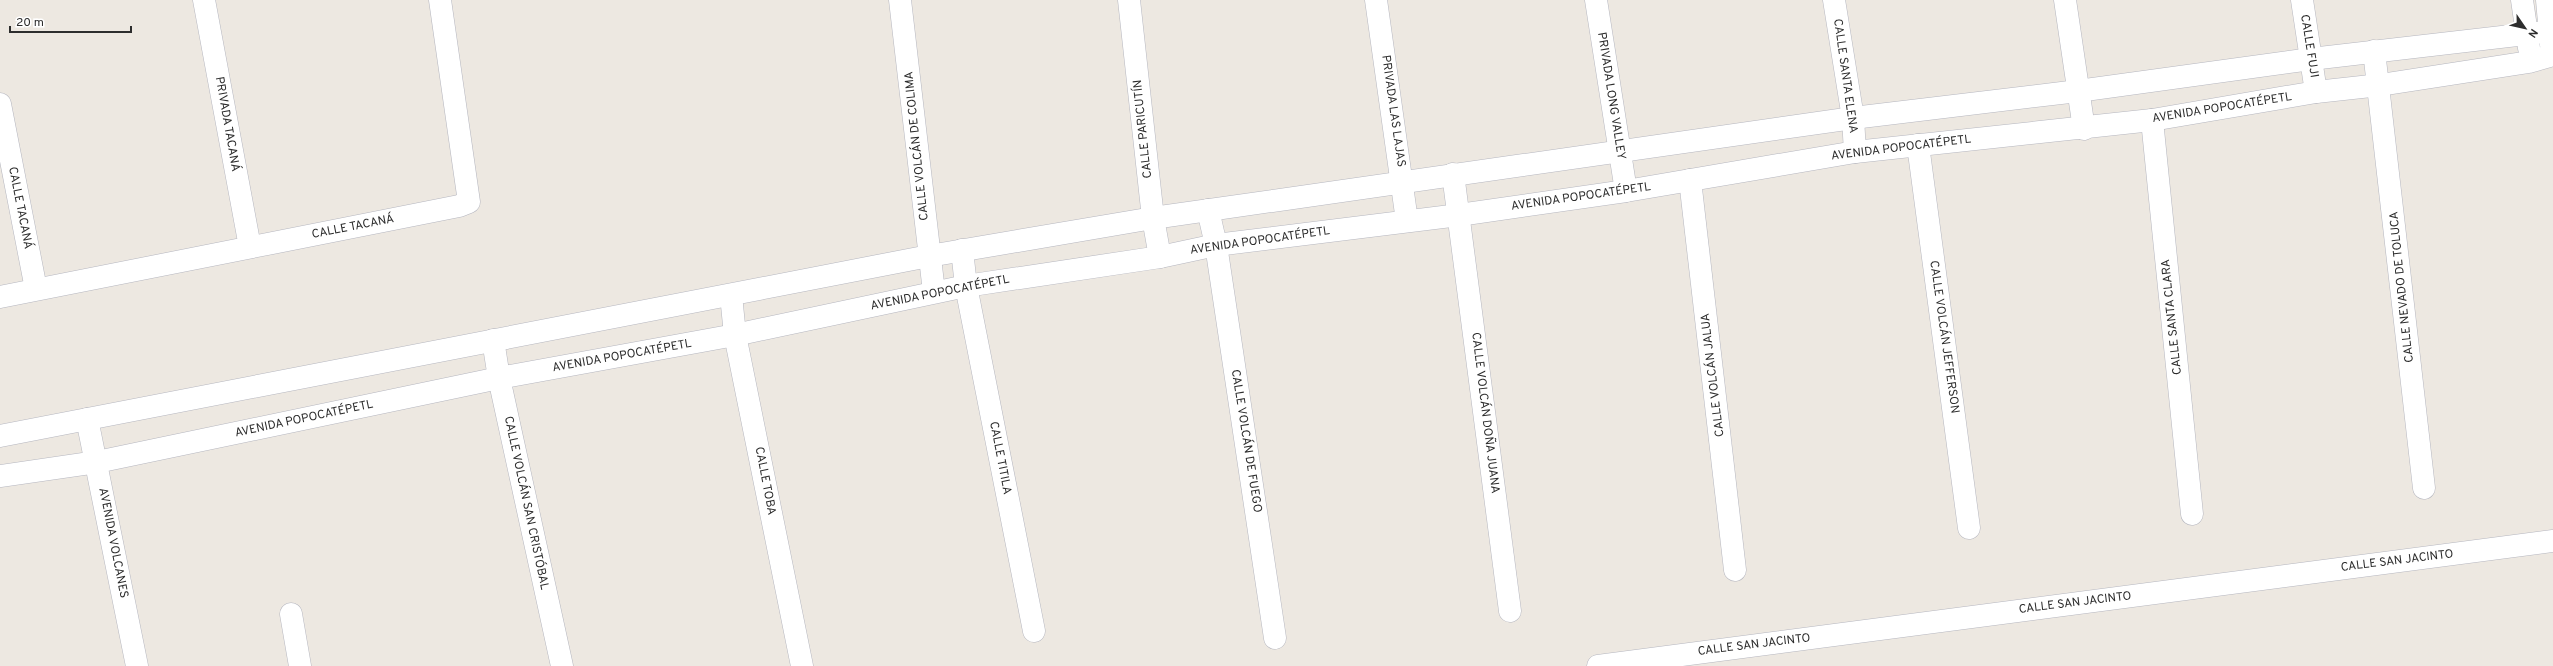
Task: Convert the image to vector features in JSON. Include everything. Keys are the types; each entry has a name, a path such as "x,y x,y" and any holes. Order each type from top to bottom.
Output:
{"street":[{"name":"PRIVADA TACANÁ","path":"204,0 250,247"},
{"name":"CALLE TACANÁ","path":"0,297 459,206 469,202 440,0"},
{"name":"CALLE VOLCÁN DE COLIMA","path":"900,0 934,292"},
{"name":"CALLE PARICUTÍN","path":"1129,0 1153,218 1160,257"},
{"name":"PRIVADA LAS LAJAS","path":"1376,0 1403,181 1407,221"},
{"name":"PRIVADA LONG VALLEY","path":"1596,0 1626,191"},
{"name":"CALLE SANTA ELENA","path":"1834,0 1853,118 1855,152"},
{"path":"2065,0 2084,129"},
{"name":"CALLE FUJI","path":"2302,0 2316,92"},
{"path":"2522,0 2528,33 2529,62"},
{"name":"AVENIDA POPOCATÉPETL","path":"0,476 97,462 499,378 736,335 934,292 1160,257 1216,245 1460,215 1626,191 1855,152 2084,129 2152,120 2316,92 2380,85 2529,62 2552,56 2552,31 2547,0"},
{"path":"0,436 929,256 1153,218 1620,150 1853,118 2078,91 2374,51 2552,31"},
{"name":"CALLE NEVADO DE TOLUCA","path":"2374,51 2380,85 2424,488"},
{"name":"CALLE TACANÁ","path":"0,104 36,289"},
{"name":"CALLE SANTA CLARA","path":"2152,120 2192,514"},
{"name":"CALLE VOLCÁN JEFFERSON","path":"1918,145 1970,528"},
{"name":"CALLE VOLCÁN DOÑA JUANA","path":"1453,174 1460,215 1510,611"},
{"name":"CALLE VOLCÁN JALUA","path":"1690,180 1735,570"},
{"name":"CALLE VOLCÁN DE FUEGO","path":"1208,210 1216,245 1275,638"},
{"name":"CALLE TITILA","path":"962,250 966,286 1034,631"},
{"name":"CALLE TOBA","path":"731,295 736,335 802,666"},
{"name":"CALLE VOLCÁN SAN CRISTÓBAL","path":"494,340 499,378 562,666"},
{"name":"AVENIDA VOLCANES","path":"87,419 97,462 137,666"},
{"name":"CALLE SAN JACINTO","path":"1598,666 1742,657 2553,540"},
{"path":"291,614 300,666"}]}
